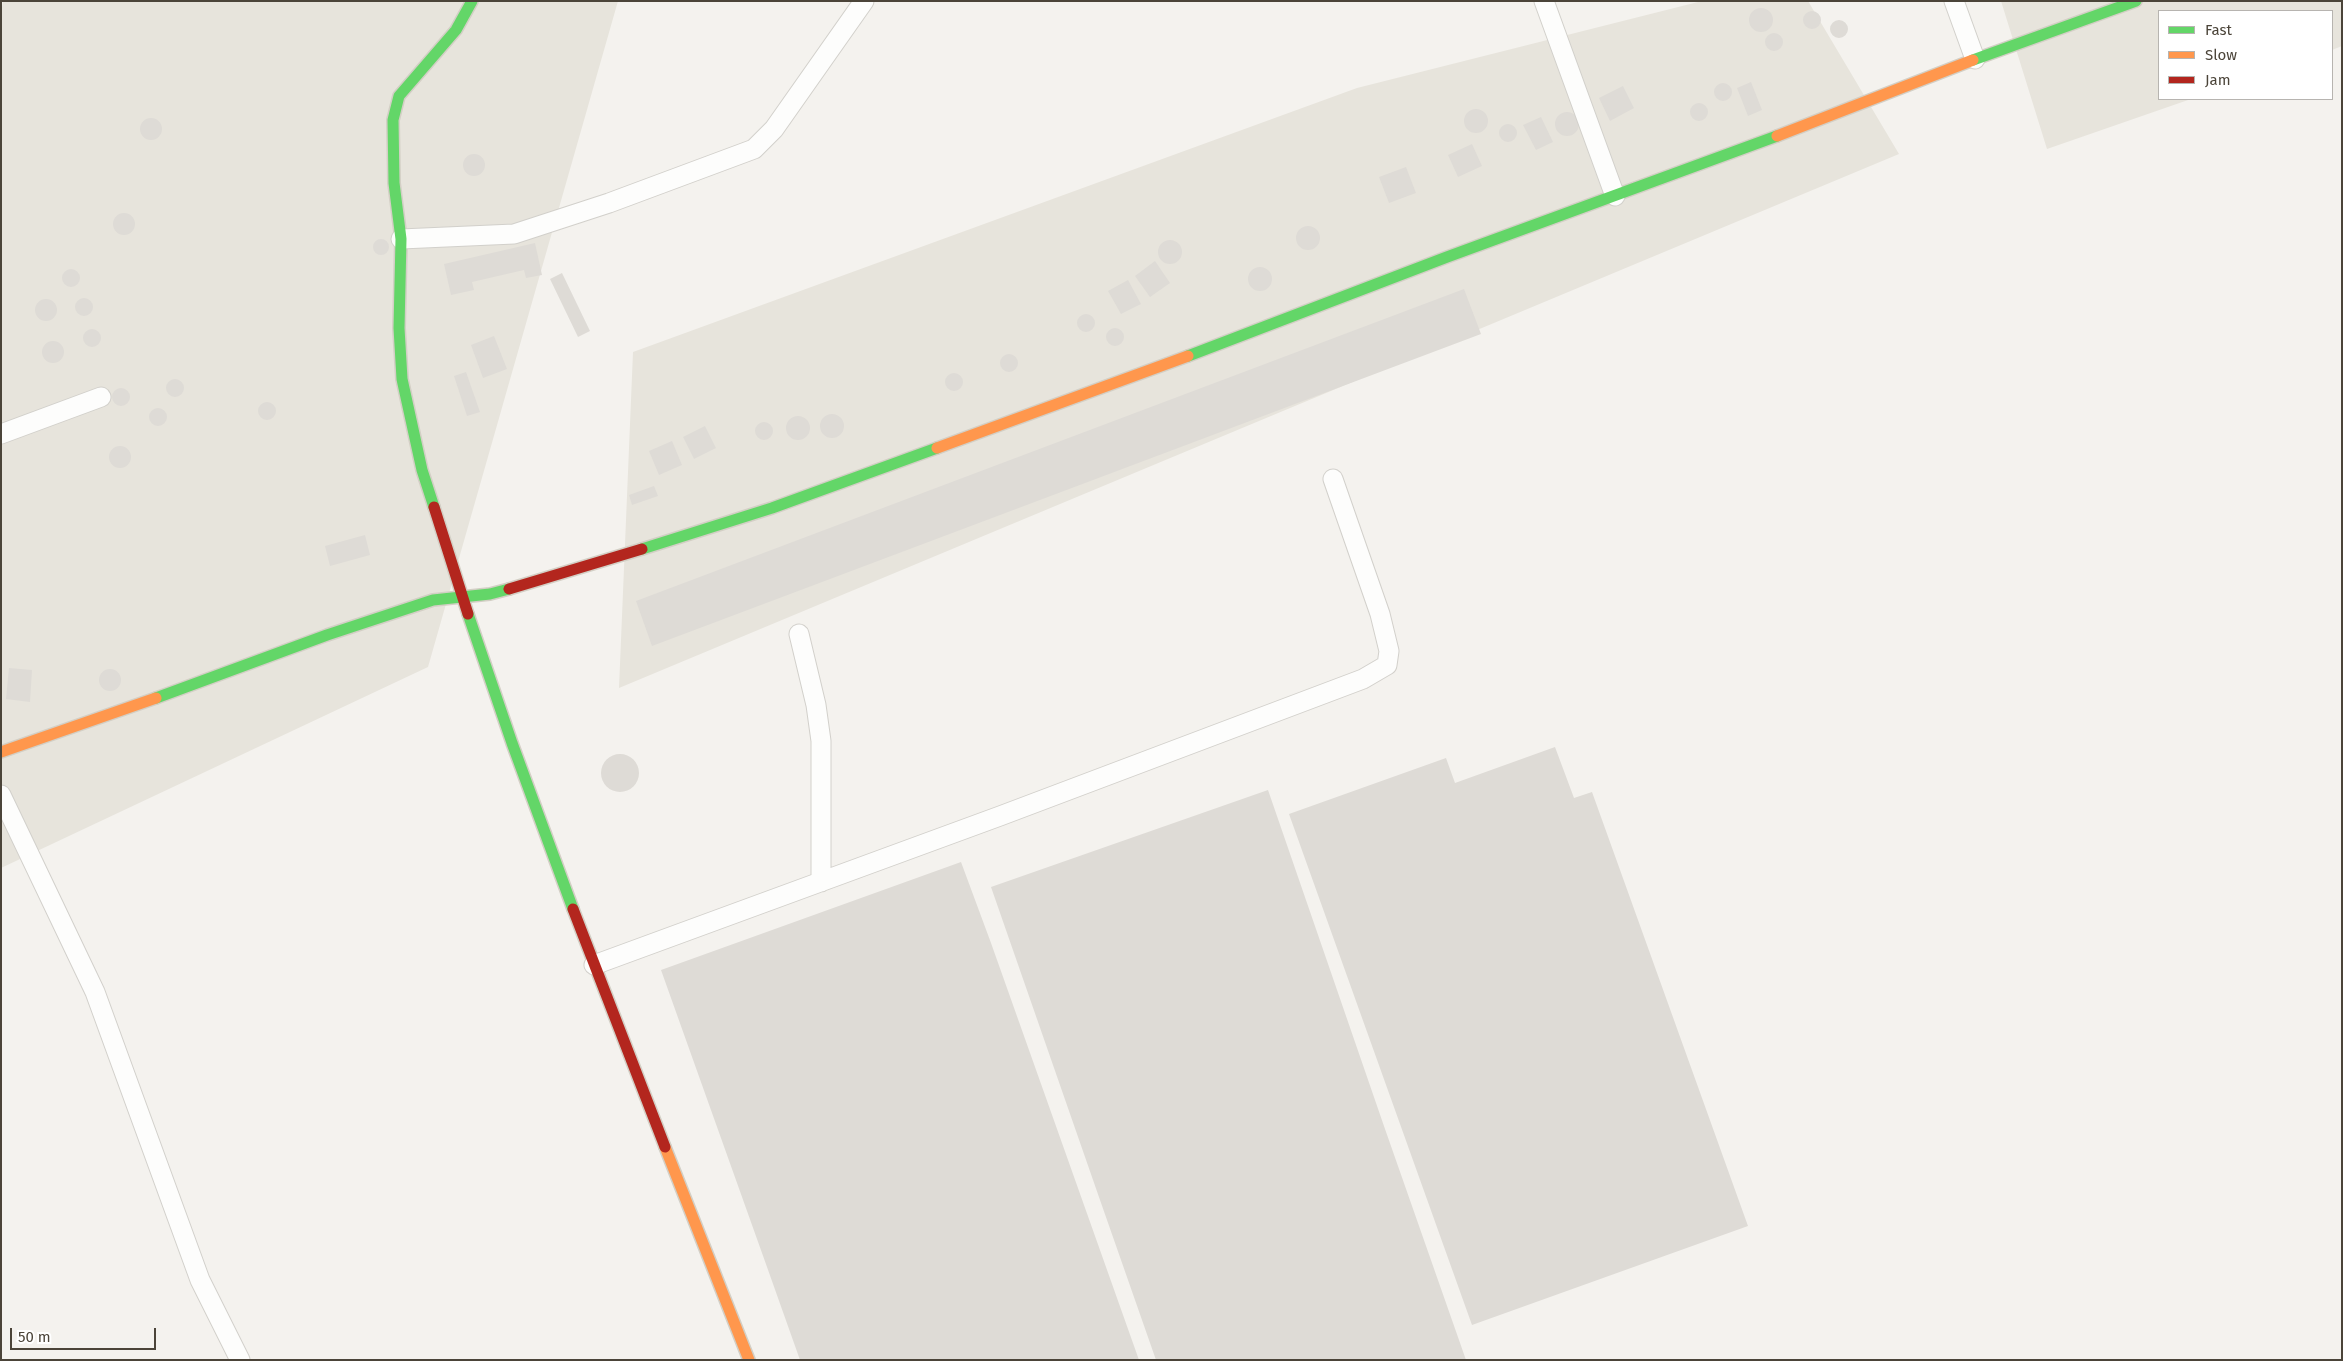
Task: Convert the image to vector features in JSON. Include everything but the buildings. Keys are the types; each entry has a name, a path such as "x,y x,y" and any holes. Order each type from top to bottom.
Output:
{"street":[{"path":"472,1 456,30 399,96 393,120 394,183 401,240 399,328 402,379 422,470 462,597 512,743 594,965 749,1360"},
{"path":"401,240 514,234 609,204 754,149 774,128 864,1"},
{"path":"1544,1 1615,196"},
{"path":"1954,1 1975,59"},
{"path":"1,752 110,715 327,634 433,600 490,594 535,583 772,508 1296,316 1764,141 1975,59 2136,1"},
{"path":"1,434 101,397"},
{"path":"594,965 1363,679 1387,665 1389,652 1380,614 1333,479"},
{"path":"799,634 816,705 821,741 820,882"},
{"path":"1,795 95,992 173,1201 200,1280 240,1360"}],"shaded area":[{"path":"3,1 618,1 428,667 1,868 1,14"},
{"path":"1702,1 1808,1 1899,154 619,688 633,352 1357,88"},
{"path":"2001,1 2342,1 2342,46 2333,50 2333,10 2158,10 2158,100 2188,100 2047,149"}],"traffic: fast":[{"path":"434,507 422,470 402,379 399,328 401,239 394,183 393,120 399,96 456,30 472,1"},
{"path":"1973,60 2136,1"},
{"path":"1188,356 1447,257 1777,136"},
{"path":"642,549 772,508 937,448"},
{"path":"156,698 327,635 433,600 490,594 509,589"},
{"path":"468,614 512,743 573,909"}],"traffic: slow":[{"path":"1777,136 1973,60"},
{"path":"937,448 1188,356"},
{"path":"1,752 156,698"},
{"path":"665,1147 749,1360"}],"traffic: jam":[{"path":"434,507 468,614"},
{"path":"509,589 642,549"},
{"path":"573,909 665,1147"}]}
